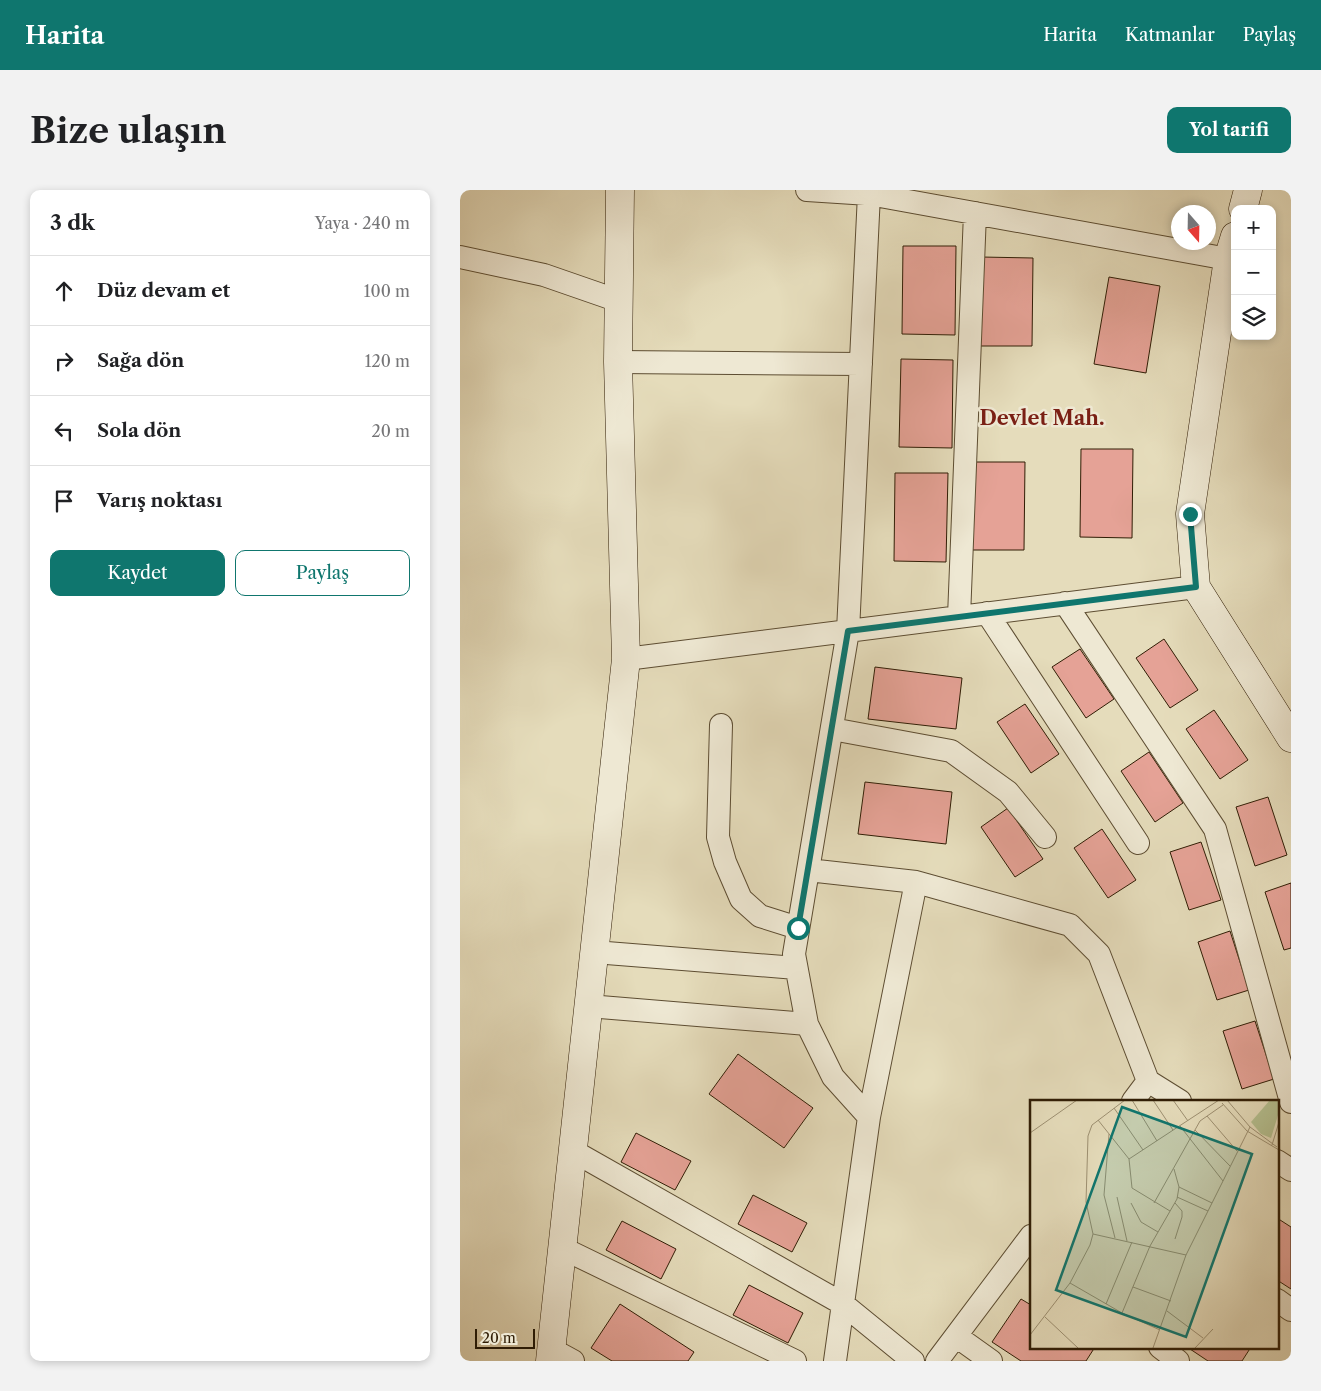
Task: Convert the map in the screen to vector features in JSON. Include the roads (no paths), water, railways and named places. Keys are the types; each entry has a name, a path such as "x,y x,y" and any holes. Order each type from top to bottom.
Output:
{"street":[{"path":"558,1357 562,1248 626,659 618,362 620,190"},
{"path":"806,190 869,194 975,213 1231,247 1190,514 1196,587 1291,738"},
{"path":"1244,205 1248,190"},
{"path":"869,194 848,631 794,954 807,1024 833,1077 869,1117"},
{"path":"959,617 975,213"},
{"path":"460,257 544,275 619,301"},
{"path":"618,362 861,364"},
{"path":"626,659 1196,587"},
{"path":"1065,603 1215,829 1291,1102"},
{"path":"987,613 1138,843"},
{"path":"721,725 718,837 725,862 741,899 760,916 798,928"},
{"path":"832,729 951,750 1008,792 1045,837"},
{"path":"808,870 916,882 1070,925 1099,954 1148,1081 1178,1100"},
{"path":"835,1361 869,1117 916,882"},
{"path":"594,952 796,968"},
{"path":"588,1006 807,1024"},
{"path":"1134,1100 1148,1081"},
{"path":"573,1152 843,1304 913,1361"},
{"path":"1278,1162 1291,1170"},
{"path":"937,1361 1029,1242"},
{"path":"562,1248 796,1361"},
{"path":"1278,1301 1291,1310"},
{"path":"956,1336 990,1361"},
{"path":"1161,1348 1178,1361"}],"district":[{"name":"Devlet Mah.","path":"1042,418"}]}
